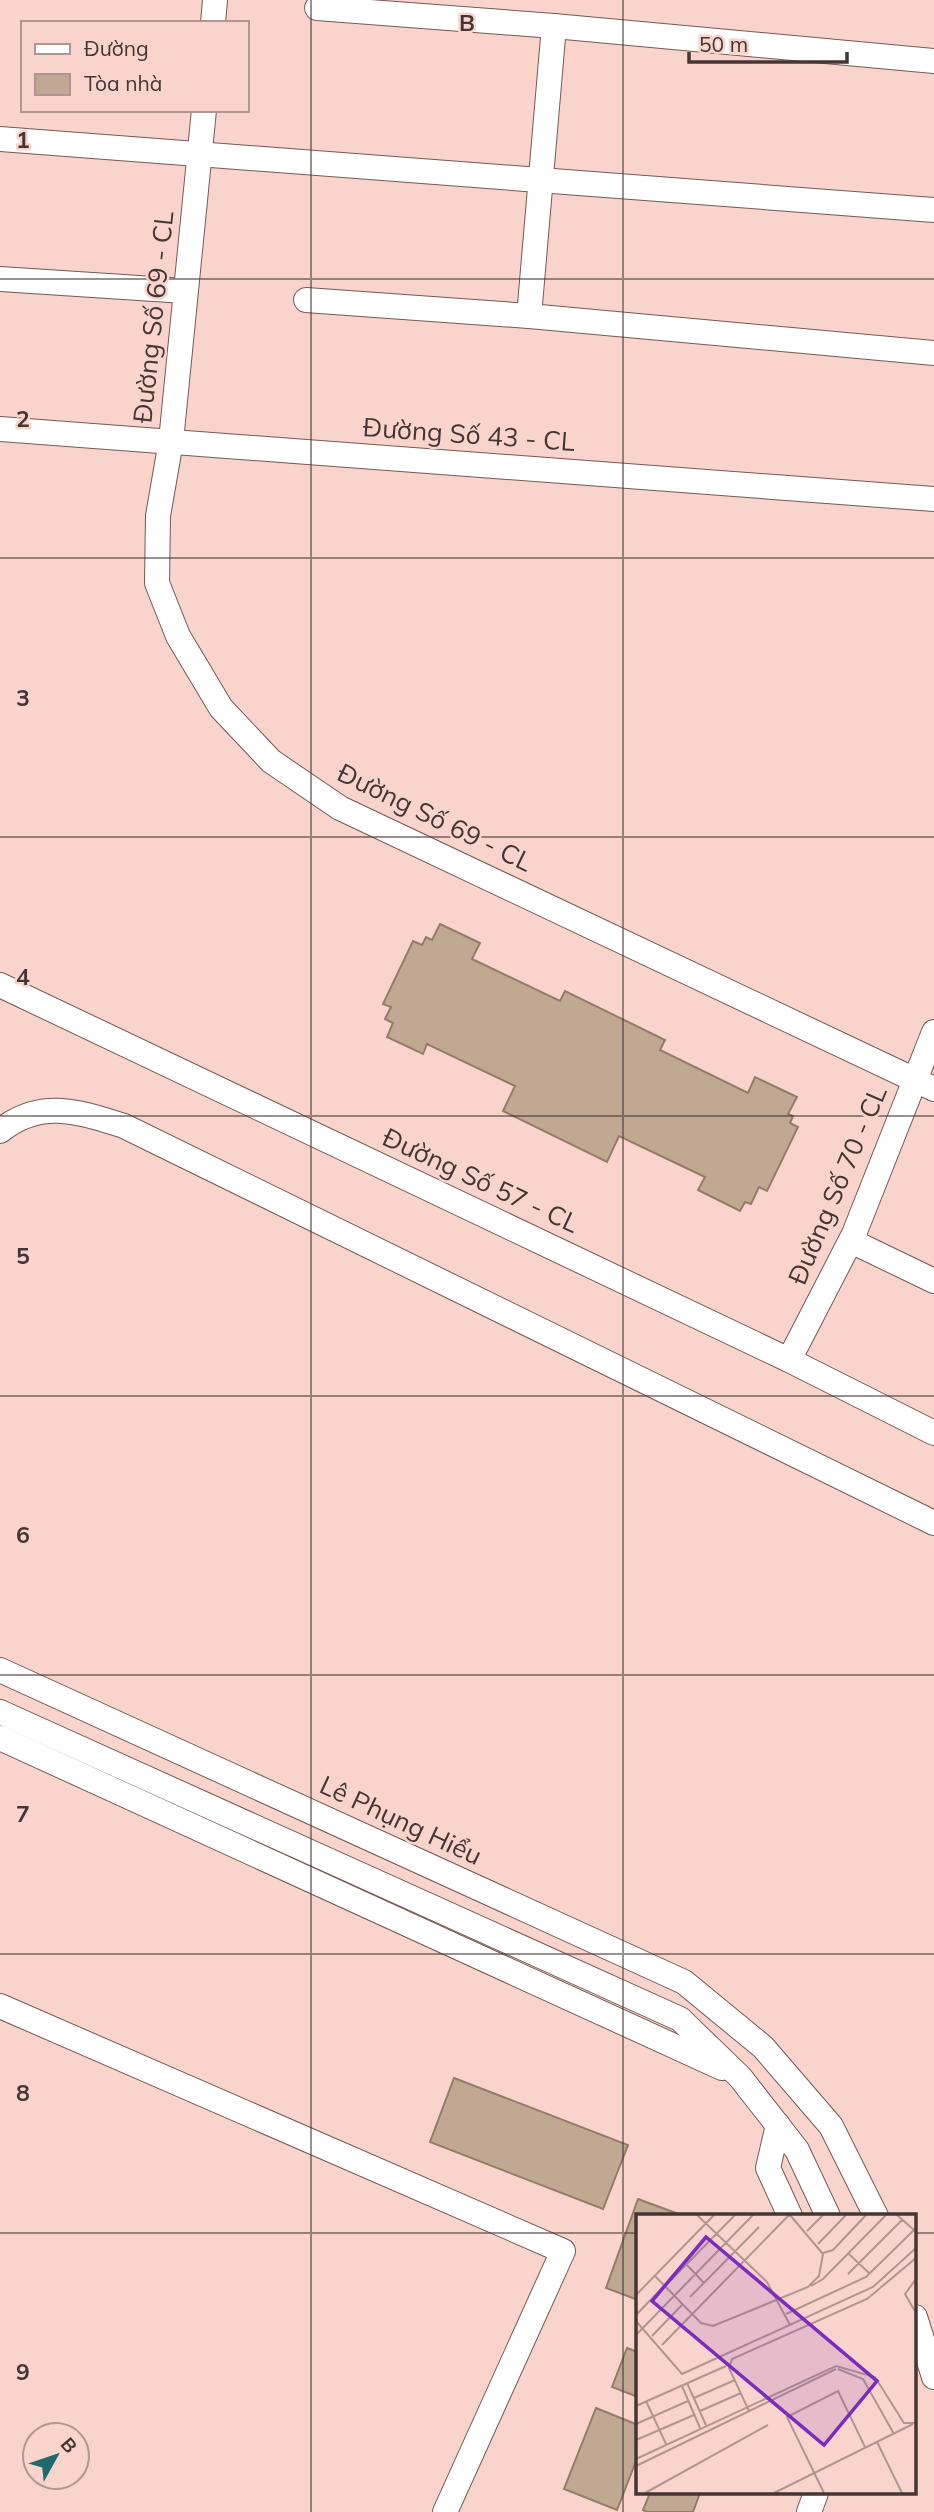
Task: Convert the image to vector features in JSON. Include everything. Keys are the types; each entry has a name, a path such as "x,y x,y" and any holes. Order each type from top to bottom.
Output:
{"street":[{"path":"205,0 215,0 213,21"},
{"path":"317,8 554,26 934,61"},
{"path":"528,316 554,26"},
{"name":"Đường Số 69 - CL","path":"204,112 171,442 158,516 157,583 178,636 221,708 271,761 340,808 924,1085"},
{"path":"0,139 934,211"},
{"path":"0,279 186,291"},
{"path":"306,300 528,316 934,353"},
{"name":"Đường Số 43 - CL","path":"0,429 934,499"},
{"name":"Đường Số 57 - CL","path":"0,985 789,1360 934,1433"},
{"name":"Đường Số 70 - CL","path":"789,1360 851,1241 924,1085 934,1032"},
{"path":"0,1131 41,1110 77,1111 124,1126 934,1523"},
{"path":"851,1241 934,1282"},
{"name":"Lê Phụng Hiểu","path":"0,1670 44,1697 684,1982 764,2047 831,2126 875,2214"},
{"name":"Lê Phụng Hiểu","path":"0,1684 44,1697"},
{"path":"16,1737 44,1697"},
{"path":"0,1713 16,1737 680,2020 740,2077 797,2150 827,2214"},
{"path":"0,2006 563,2251 446,2512"},
{"path":"778,2125 768,2168 789,2214"},
{"path":"916,2322 927,2374"},
{"path":"808,2512 816,2494"}],"building":[{"path":"440,924 480,943 472,959 560,1001 565,991 665,1040 660,1050 748,1093 755,1077 797,1097 788,1114 793,1116 790,1123 798,1127 767,1191 759,1187 751,1204 745,1202 740,1211 698,1190 705,1177 619,1136 607,1162 503,1111 515,1086 427,1044 423,1054 387,1037 393,1023 385,1019 391,1007 383,1004 413,941 422,945 426,937 432,940"},
{"path":"454,2078 628,2145 603,2209 430,2142"},
{"path":"638,2199 679,2214 636,2214 636,2299 606,2288"},
{"path":"627,2348 636,2351 636,2396 612,2387"},
{"path":"596,2408 636,2424 636,2461 617,2510 564,2489"},
{"path":"650,2494 700,2494 693,2512 643,2510"}]}
